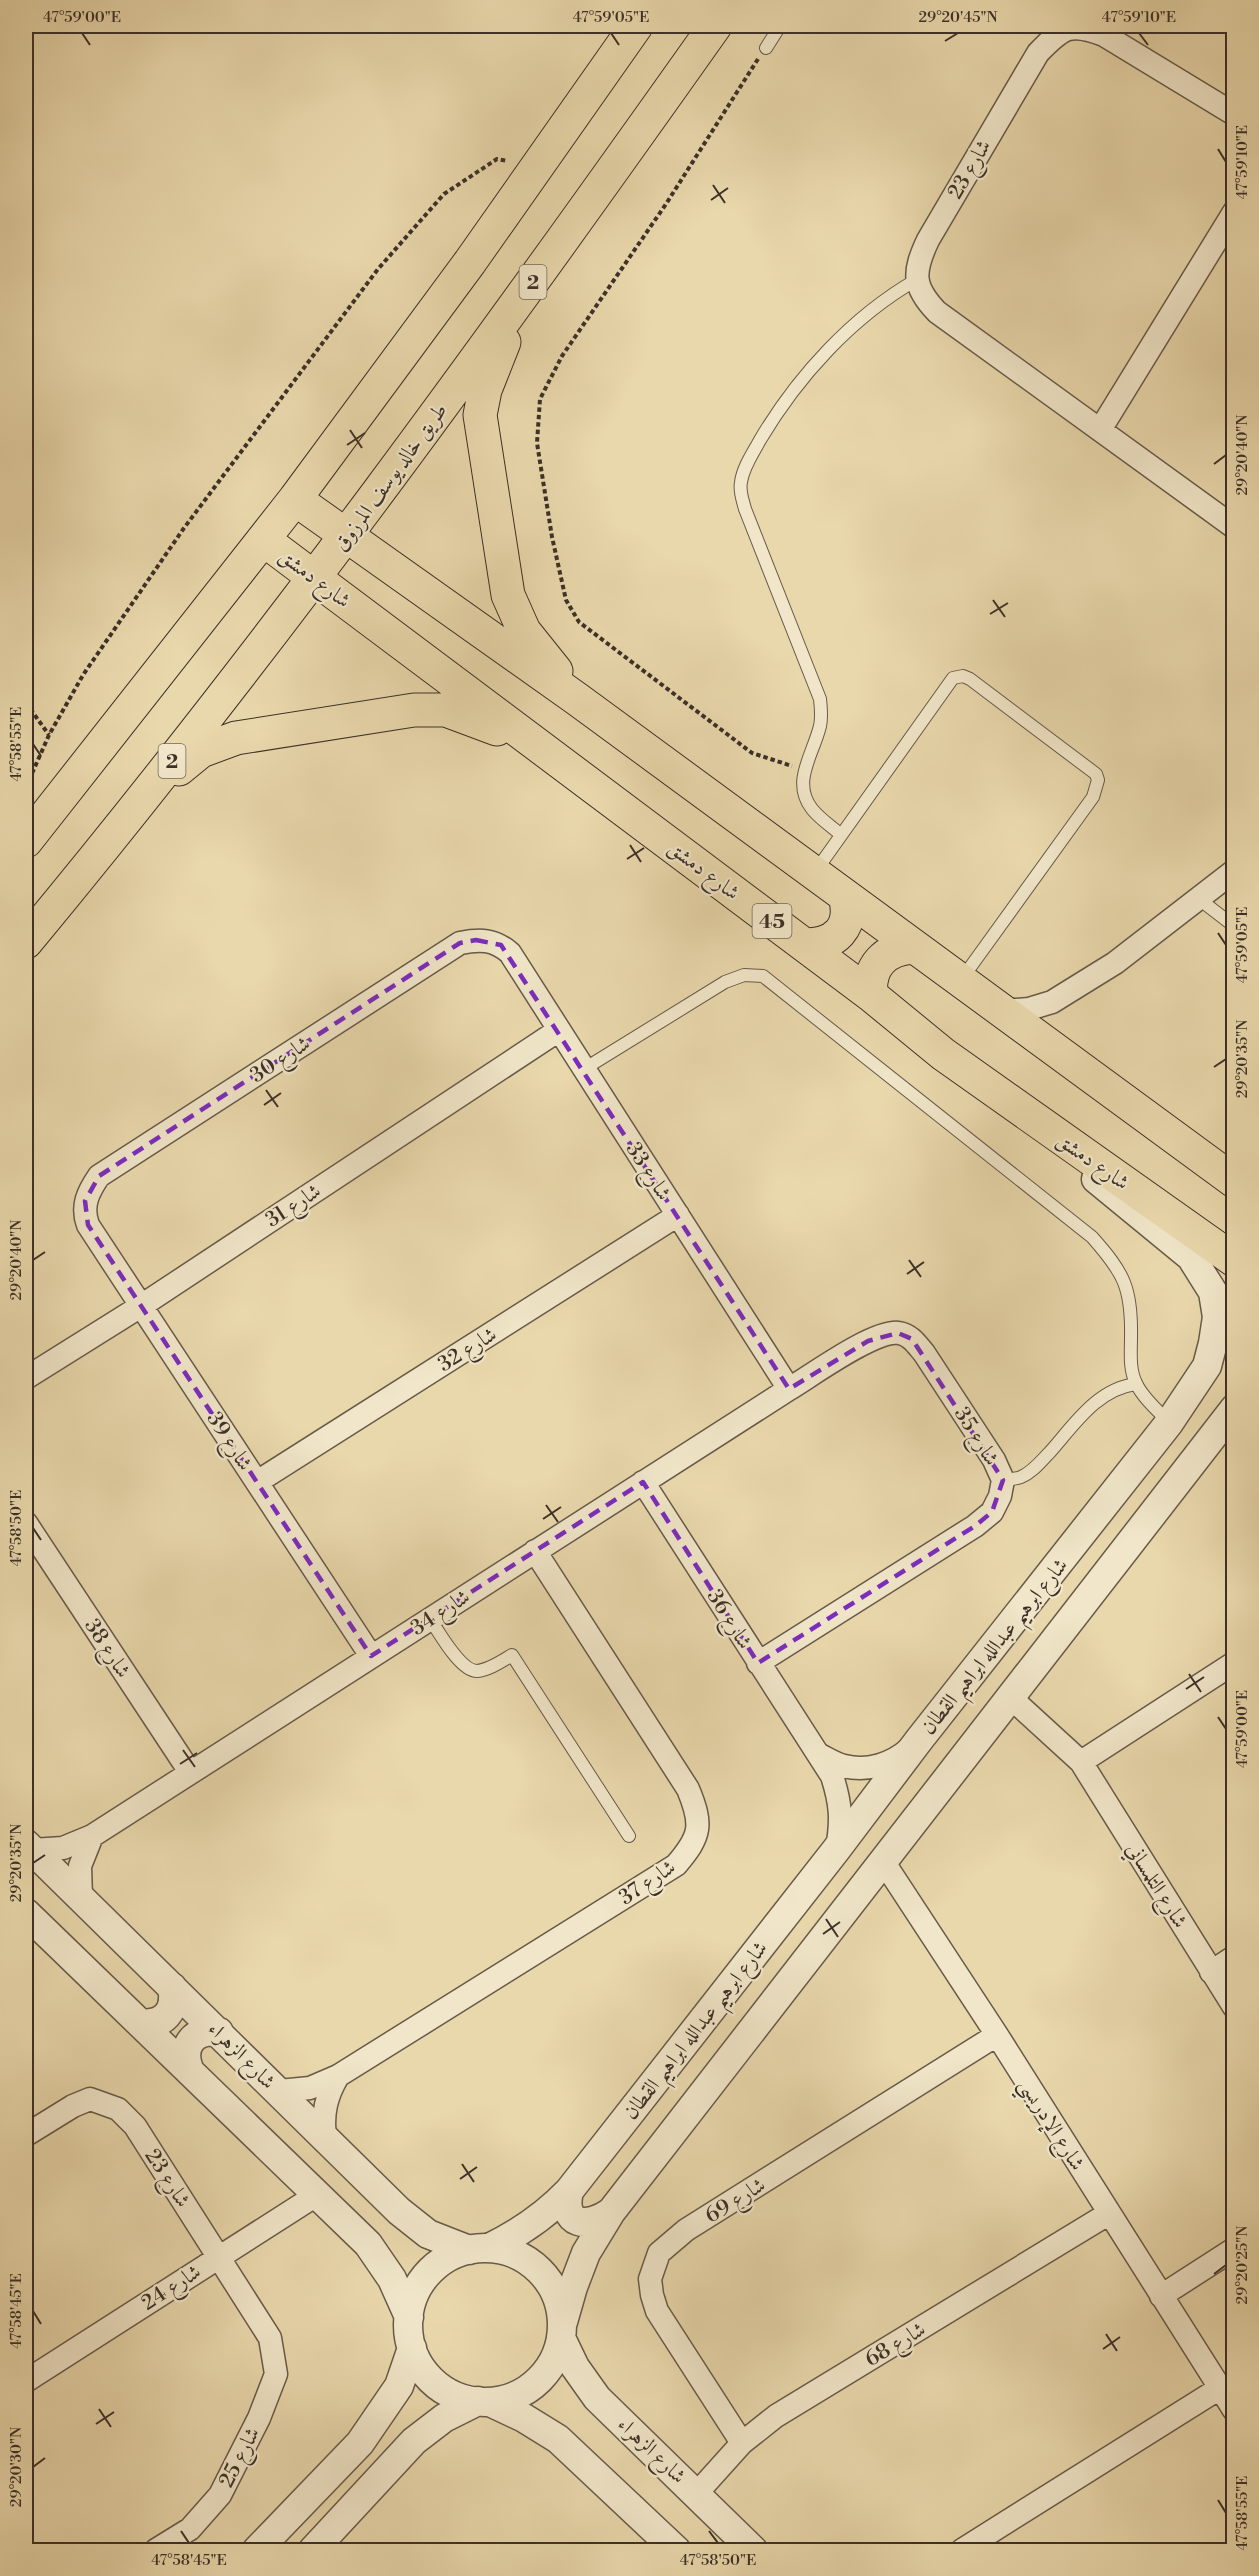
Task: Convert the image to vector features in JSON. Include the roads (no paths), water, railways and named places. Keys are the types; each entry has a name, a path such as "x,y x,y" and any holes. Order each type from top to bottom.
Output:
{"main road":[{"path":"26,842 295,499 470,262 636,26"},
{"name":"طريق خالد يوسف المرزوق","path":"26,942 115,834 347,536 527,291 715,26"},
{"path":"527,291 485,390 480,415 510,605 524,631 576,699"},
{"path":"295,499 576,699 1233,1181"},
{"name":"شارع دمشق","path":"264,540 805,945 943,1054 1233,1260"},
{"path":"115,834 191,757 210,746 236,738 350,718 430,709 446,710 476,720 540,747"},
{"path":"805,945 825,943 839,934 848,916 845,896"},
{"path":"871,995 870,983 879,961 895,950 913,947"}],"street":[{"name":"شارع 23","path":"916,280 918,262 928,240 1038,53 1053,37 1069,27 1084,27 1104,35 1233,114"},
{"path":"1100,430 1233,212"},
{"path":"916,280 922,297 937,312 1233,527"},
{"path":"1001,1011 1029,1009 1052,1002 1115,963 1233,871"},
{"name":"شارع 30","path":"88,1225 84,1213 85,1201 99,1176 430,962 460,943 476,940 490,940 501,945 510,953"},
{"name":"شارع 33","path":"510,953 789,1389"},
{"name":"شارع 31","path":"26,1378 141,1306 559,1030"},
{"name":"شارع ابرهيم عبدالله ابراهيم القطان","path":"479,2249 526,2228 549,2211 569,2191 836,1851 919,1740 1107,1504 1177,1413 1207,1366 1217,1317 1213,1292 1191,1257 943,1054"},
{"name":"شارع 32","path":"257,1482 678,1215"},
{"name":"شارع 39","path":"88,1225 371,1656"},
{"name":"شارع 35","path":"758,1664 975,1526 992,1512 1000,1496 1003,1480 994,1460 924,1353 912,1339 898,1333 868,1341 789,1389"},
{"name":"شارع 34","path":"29,1847 63,1848 92,1836 789,1389"},
{"path":"1177,1413 1194,1397 1204,1396 1213,1400 1220,1408 1221,1418 1228,1424"},
{"name":"شارع ابرهيم عبدالله ابراهيم القطان","path":"562,2331 586,2253 610,2212 1144,1525 1228,1424"},
{"name":"شارع 36","path":"643,1482 832,1776 840,1800 841,1825 836,1851"},
{"path":"1107,1504 1106,1515 1110,1523 1117,1528 1125,1531 1144,1525"},
{"name":"شارع 38","path":"26,1523 190,1772"},
{"path":"1076,1543 1084,1538 1095,1536 1104,1540 1111,1547 1114,1556 1112,1566"},
{"name":"شارع 37","path":"279,2091 310,2088 338,2076 676,1865 692,1847 698,1813 688,1789 535,1551"},
{"path":"1081,1762 1233,1663"},
{"name":"شارع التلمساني","path":"1011,1698 1081,1762 1233,2007"},
{"path":"818,1754 843,1766 871,1768 898,1758 919,1740"},
{"path":"81,1898 80,1866 92,1836"},
{"name":"شارع الزهراء","path":"29,1847 399,2211 428,2234 479,2249"},
{"name":"شارع الإدريسي","path":"884,1861 997,2035 1233,2410"},
{"path":"26,1915 368,2244 393,2279 409,2317"},
{"path":"1211,1972 1233,1957"},
{"path":"140,2023 159,2022 168,2016 173,2007 172,1987"},
{"path":"727,1989 725,2001 729,2011 737,2018 747,2020 767,2012"},
{"path":"189,2070 185,2060 190,2040 199,2033 219,2032"},
{"path":"687,2041 696,2036 707,2035 717,2039 724,2047 726,2058 723,2068"},
{"name":"شارع 69","path":"742,2443 657,2311 650,2279 659,2253 686,2230 997,2035"},
{"path":"325,2137 323,2121 325,2104 338,2076"},
{"name":"شارع 23","path":"26,2136 73,2106 90,2099 118,2109 135,2126 270,2338"},
{"path":"569,2191 566,2202 570,2214 579,2222 590,2224 610,2212"},
{"name":"شارع 24","path":"26,2381 318,2194"},
{"name":"شارع 68","path":"697,2493 742,2443 776,2416 1108,2214"},
{"path":"313,2550 414,2441 444,2418 484,2402 507,2399 525,2391 540,2380 552,2364 562,2331 557,2297 546,2277 529,2262 509,2252 479,2249 450,2256 434,2268 421,2283 412,2301 409,2317 412,2348 418,2363 441,2389 456,2397 484,2402 524,2418 558,2439 676,2550"},
{"path":"1161,2296 1233,2249"},
{"name":"شارع الزهراء","path":"562,2331 575,2367 597,2398 753,2550"},
{"name":"شارع 25","path":"156,2550 190,2529 220,2495 259,2418 276,2374 270,2338"},
{"path":"257,2550 360,2443 399,2386 412,2348"},
{"path":"962,2550 1220,2388"},
{"path":"360,2443 370,2439 380,2440 387,2447 391,2456 390,2466"}],"lane":[{"path":"766,48 780,26"},
{"path":"840,834 814,812 806,800 802,787 804,770 820,724 820,699 745,509 740,484 754,451 779,408 801,379 874,309 916,280"},
{"path":"813,875 953,678 957,676 970,679 1096,774 1098,780 1093,797 960,981"},
{"path":"1198,899 1233,926"},
{"path":"584,1069 725,982 744,975 763,976 1092,1237 1116,1264 1127,1286 1132,1312 1131,1359 1136,1384"},
{"path":"1003,1480 1021,1477 1036,1468 1092,1405 1109,1391 1121,1386 1136,1384 1177,1413"},
{"path":"430,1619 461,1664 475,1671 487,1668 512,1655 630,1836"}]}
